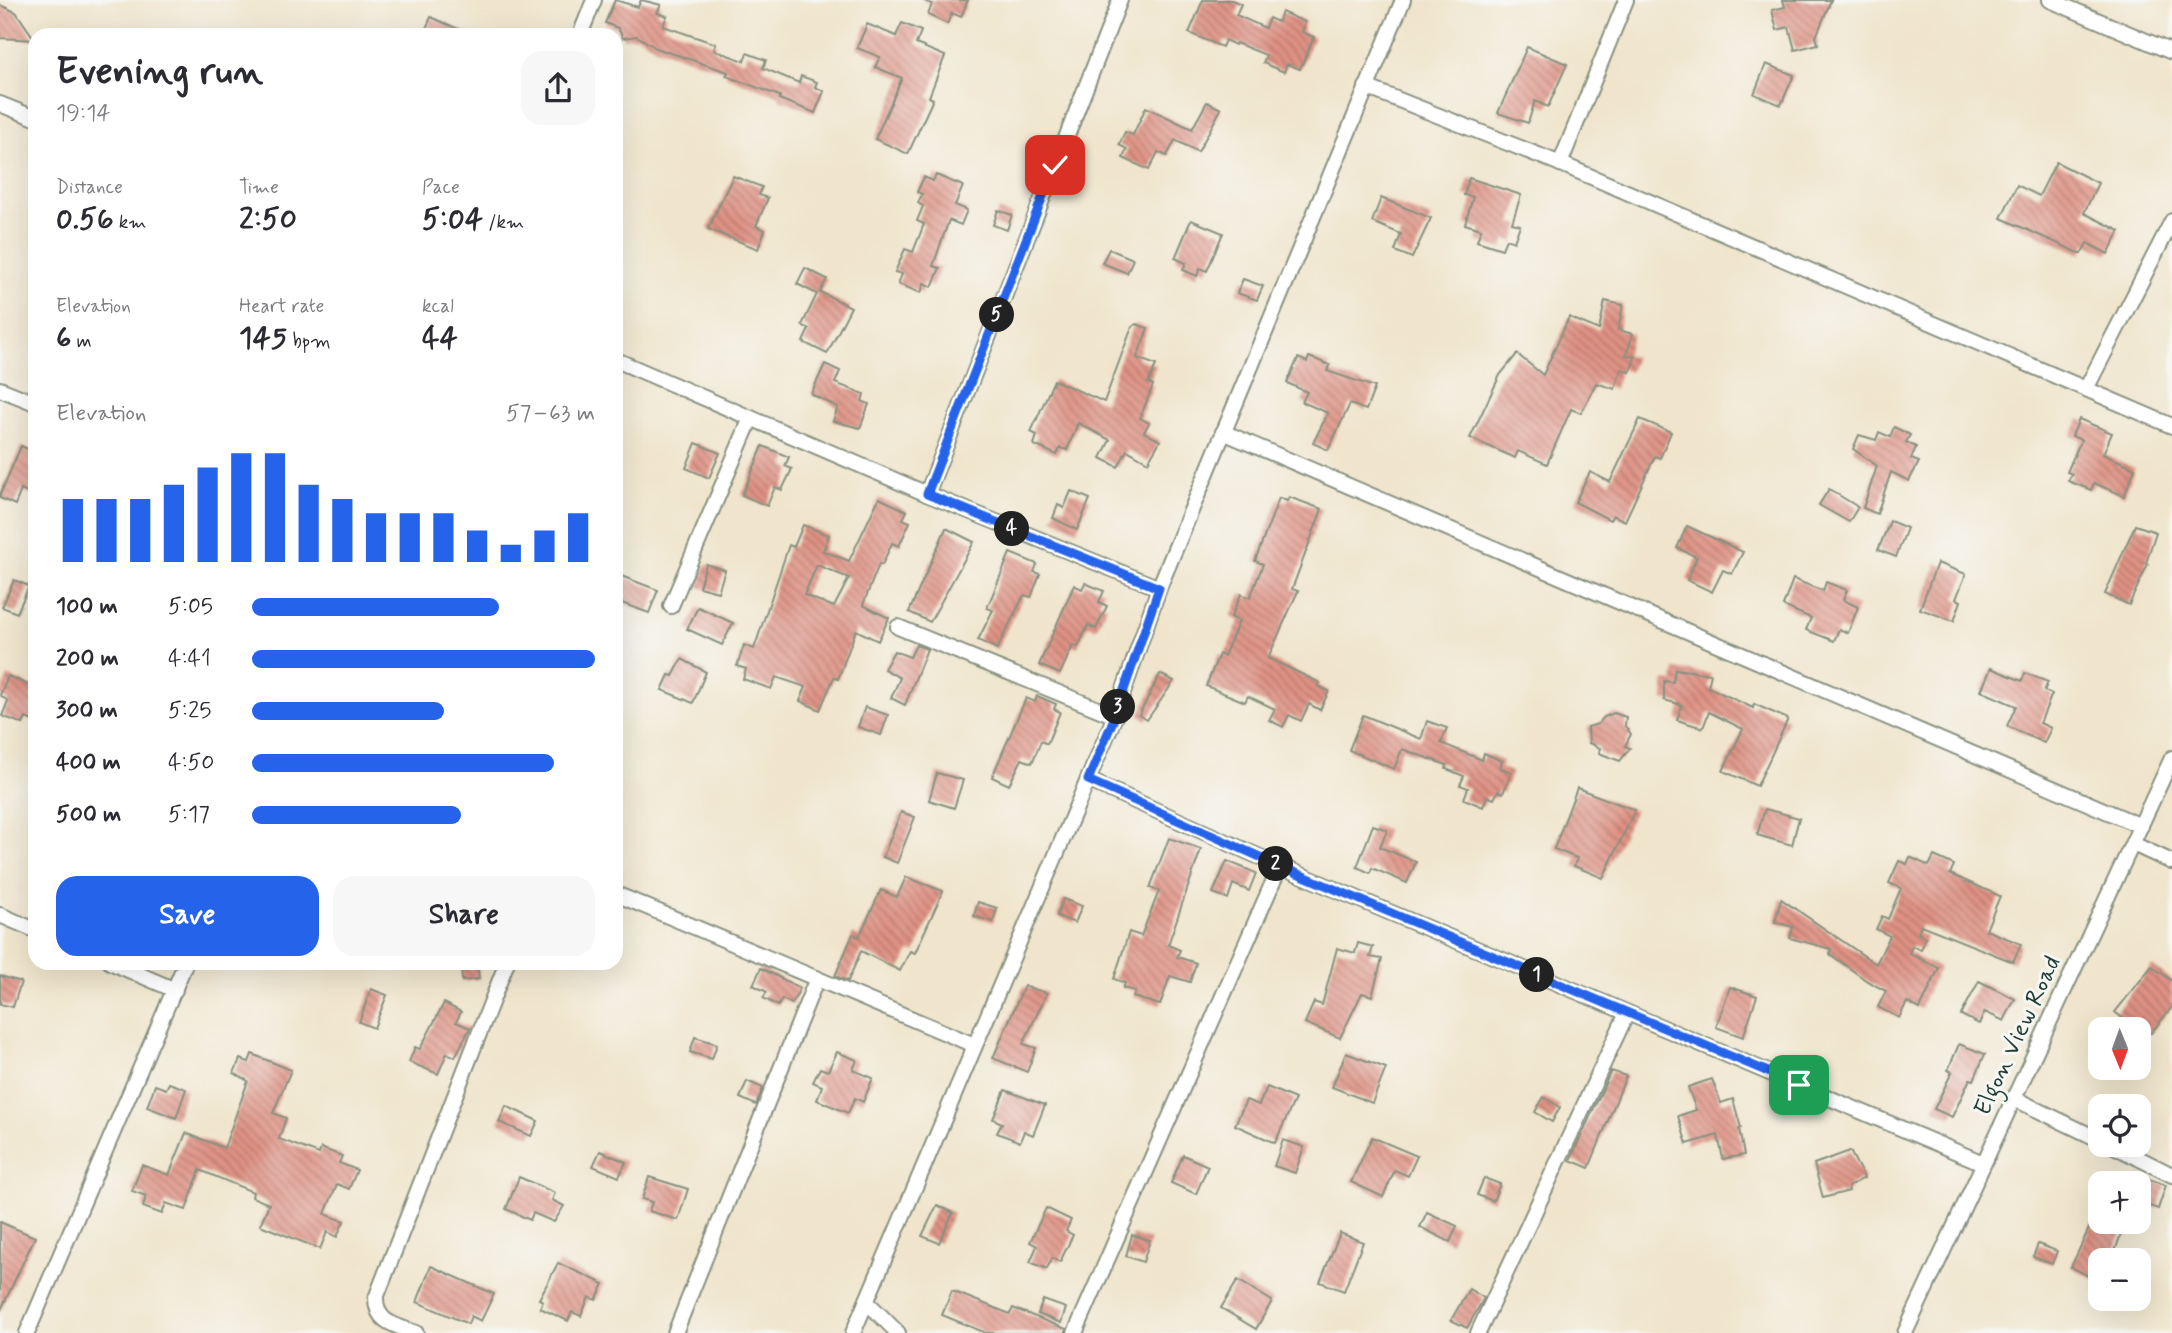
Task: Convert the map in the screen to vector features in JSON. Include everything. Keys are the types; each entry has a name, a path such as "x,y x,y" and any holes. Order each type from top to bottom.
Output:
{"street":[{"path":"583,28 594,0"},
{"path":"927,494 1119,0"},
{"path":"853,1333 1115,716 1159,588 1403,0"},
{"path":"1560,164 1626,0"},
{"path":"2050,0 2172,52"},
{"path":"1366,87 1560,164 2172,426"},
{"path":"0,104 28,115"},
{"path":"2086,389 2172,221"},
{"path":"623,363 927,494 1159,588"},
{"path":"0,389 28,400"},
{"path":"671,606 751,418"},
{"path":"1223,432 2141,826"},
{"path":"898,627 1115,716"},
{"name":"Elgon View Road","path":"1905,1333 2172,758"},
{"path":"1088,780 1280,866 1983,1163"},
{"path":"2133,844 2172,862"},
{"path":"1075,1333 1280,866"},
{"path":"623,897 974,1045"},
{"path":"0,915 28,927"},
{"path":"129,970 175,990"},
{"path":"27,1333 183,970"},
{"path":"416,1333 383,1320 376,1312 376,1298 504,970"},
{"path":"675,1333 817,978"},
{"path":"1478,1333 1627,1013"},
{"path":"2015,1099 2088,1134"},
{"path":"2136,1157 2172,1175"},
{"path":"867,1302 898,1333"}],"building":[{"path":"615,0 638,7 641,0 661,5 657,13 667,16 663,26 716,44 714,50 744,61 747,53 766,60 763,68 799,83 801,76 817,82 815,87 824,91 815,113 779,99 780,96 726,76 728,72 656,48 637,36 623,38 623,28 605,23"},
{"path":"922,0 968,0 961,17 952,13 947,24 928,15 932,4"},
{"path":"1203,0 1232,0 1241,4 1236,15 1265,28 1269,18 1278,22 1282,12 1305,22 1302,32 1314,37 1300,69 1287,64 1284,72 1263,63 1266,55 1225,40 1222,47 1189,33"},
{"path":"1783,0 1831,0 1816,37 1818,44 1795,50 1789,27 1777,30 1772,10 1785,7"},
{"path":"0,5 16,12 28,30 28,40 0,38"},
{"path":"431,17 456,28 426,28"},
{"path":"902,23 921,31 916,44 945,56 929,97 933,99 908,154 875,139 902,78 875,67 880,57 857,48 867,24 896,36"},
{"path":"1527,47 1567,64 1548,107 1535,101 1528,123 1498,113"},
{"path":"1766,64 1794,75 1781,105 1754,94"},
{"path":"1207,102 1221,109 1198,152 1175,140 1167,156 1158,152 1149,170 1123,158 1127,149 1119,145 1125,132 1133,135 1146,107 1192,129"},
{"path":"2056,162 2098,183 2084,213 2120,231 2108,254 2087,243 2081,254 2001,218 2017,185 2039,196"},
{"path":"936,175 963,186 955,205 967,210 961,225 949,220 933,266 940,268 932,287 924,283 921,293 898,284 902,274 895,272 905,249 913,252 924,224 917,221 923,206 918,203 922,194 917,192 924,177 933,181"},
{"path":"733,176 762,187 759,195 768,198 756,226 765,230 758,249 708,229"},
{"path":"1469,178 1521,195 1512,223 1520,225 1514,242 1506,239 1502,249 1477,241 1481,229 1465,224 1473,197 1464,195"},
{"path":"1381,198 1431,218 1412,258 1395,251 1401,234 1372,222"},
{"path":"998,210 1012,215 1007,230 993,225"},
{"path":"1191,220 1223,233 1207,271 1200,268 1197,276 1183,270 1186,263 1175,258"},
{"path":"1109,249 1133,259 1127,273 1102,263"},
{"path":"805,268 827,279 820,292 851,307 827,354 803,342 809,329 802,325 817,294 797,284"},
{"path":"1243,279 1263,286 1257,300 1237,293"},
{"path":"1605,301 1623,305 1618,330 1633,334 1626,355 1635,357 1630,372 1621,369 1615,389 1596,383 1581,413 1571,409 1547,464 1518,451 1515,458 1470,438 1500,375 1517,354 1543,375 1569,317 1599,330"},
{"path":"1136,324 1148,328 1137,358 1156,365 1148,383 1153,385 1140,418 1149,423 1144,432 1160,441 1148,462 1127,450 1118,467 1101,458 1110,440 1078,423 1067,450 1060,448 1057,455 1034,445 1037,435 1031,432 1054,380 1104,402 1132,327"},
{"path":"1309,357 1330,365 1327,371 1375,387 1366,410 1350,404 1328,450 1313,443 1328,413 1302,402 1307,392 1287,383 1298,358 1307,362"},
{"path":"825,364 840,371 835,383 864,394 862,401 869,404 860,428 833,421 838,407 811,394"},
{"path":"1640,419 1671,432 1660,458 1655,456 1625,521 1613,515 1610,520 1575,502 1590,472 1610,482"},
{"path":"2079,419 2112,433 2103,454 2135,468 2124,496 2094,483 2091,490 2068,481 2072,474 2067,472 2081,440 2072,436"},
{"path":"1894,427 1910,435 1906,442 1916,447 1911,459 1919,462 1909,481 1891,472 1877,514 1863,508 1877,466 1853,449 1859,435 1876,440 1879,432 1890,437"},
{"path":"696,443 720,453 709,478 686,468"},
{"path":"21,446 28,449 28,493 21,490 15,505 0,498"},
{"path":"763,446 789,457 785,466 792,469 782,490 775,487 767,506 742,495"},
{"path":"1829,489 1858,507 1849,522 1819,505"},
{"path":"1071,491 1090,499 1077,530 1053,518 1058,505 1064,508"},
{"path":"1289,497 1322,509 1292,589 1298,591 1268,658 1320,683 1318,686 1329,691 1320,710 1309,704 1301,721 1289,715 1283,727 1269,720 1275,709 1248,696 1245,702 1206,686 1219,654 1224,656 1239,621 1231,617 1241,594 1250,598 1263,564 1255,561 1279,498 1287,501"},
{"path":"879,498 907,511 903,519 910,522 899,546 892,543 882,565 879,564 863,605 889,618 878,641 856,630 838,679 834,677 820,710 800,701 806,687 776,677 771,689 743,679 746,669 737,666 744,645 754,649 789,545 794,547 803,525 829,535 823,551 849,561","holes":["817,565 849,578 834,607 804,595"]},
{"path":"1890,521 1907,528 1896,557 1878,550"},
{"path":"2135,525 2156,532 2146,563 2148,564 2129,605 2105,594"},
{"path":"1687,526 1743,552 1732,574 1723,570 1712,592 1687,580 1697,557 1677,548"},
{"path":"946,528 974,542 930,622 909,612"},
{"path":"1010,553 1037,564 1034,572 1040,574 1031,597 1024,595 997,649 978,640 993,610 987,608"},
{"path":"1937,563 1966,574 1956,599 1961,601 1954,621 1920,609"},
{"path":"706,564 725,570 718,592 699,587"},
{"path":"623,577 658,590 649,613 623,604"},
{"path":"1793,579 1823,591 1826,582 1847,590 1843,600 1858,607 1848,633 1839,629 1834,641 1806,630 1811,618 1783,606"},
{"path":"14,580 28,586 17,613 2,607"},
{"path":"1085,583 1104,591 1099,602 1107,606 1096,629 1088,625 1078,647 1073,645 1060,674 1039,665 1074,585 1082,589"},
{"path":"698,607 733,623 722,645 687,629"},
{"path":"916,645 927,649 905,705 891,698 900,678 884,669 894,651 910,657"},
{"path":"682,659 706,672 693,703 662,690 669,675 673,676"},
{"path":"1991,668 2022,681 2025,673 2048,682 2044,691 2052,694 2040,723 2051,728 2044,743 2007,726 2016,706 1981,691"},
{"path":"1675,669 1711,674 1708,687 1753,708 1754,704 1788,719 1757,786 1723,771 1743,729 1709,712 1703,728 1677,720 1682,705 1664,700 1664,681 1673,682"},
{"path":"1160,674 1174,681 1147,720 1139,715"},
{"path":"8,676 28,685 28,719 23,724 2,716 8,701 0,695"},
{"path":"1037,696 1056,704 1054,709 1060,712 1047,744 1041,741 1032,763 1022,759 1009,785 992,777 1026,698 1035,702"},
{"path":"865,707 888,715 881,735 858,727"},
{"path":"1614,713 1626,717 1625,726 1631,734 1625,746 1630,748 1620,761 1599,753 1600,748 1589,743 1588,727"},
{"path":"1363,715 1421,739 1427,721 1447,728 1441,743 1482,760 1484,753 1502,761 1500,768 1512,772 1503,793 1498,791 1494,799 1487,796 1483,807 1464,799 1468,788 1460,785 1464,776 1446,769 1447,765 1402,749 1394,769 1349,750"},
{"path":"937,773 963,780 954,808 929,800"},
{"path":"1577,788 1635,810 1603,878 1574,866 1577,858 1554,849"},
{"path":"1765,809 1799,818 1792,845 1757,835"},
{"path":"901,812 915,817 897,863 883,857"},
{"path":"1373,825 1387,830 1380,847 1416,862 1407,883 1372,868 1370,873 1357,867"},
{"path":"1169,838 1201,849 1168,945 1180,950 1177,957 1196,963 1190,982 1170,976 1160,1005 1133,997 1135,991 1123,988 1125,983 1114,979 1129,932 1141,936 1159,891 1150,888"},
{"path":"1934,856 1954,865 1950,874 2000,896 1986,930 2021,944 2013,962 1921,925 1918,933 1926,937 1921,950 1912,946 1909,953 1939,968 1920,1009 1907,1002 1899,1018 1878,1007 1886,991 1867,981 1830,954 1831,949 1790,938 1793,927 1775,922 1781,899 1876,964 1890,936 1876,929 1882,916 1888,919 1901,888 1889,883 1899,861 1907,864 1910,857 1929,866"},
{"path":"1227,861 1256,873 1249,891 1233,884 1228,899 1213,893"},
{"path":"906,877 943,891 915,953 910,951 900,971 861,951 848,981 835,976 853,934 859,937 881,890 897,897"},
{"path":"1063,899 1082,906 1075,923 1057,916"},
{"path":"978,902 997,908 993,922 974,916"},
{"path":"1358,943 1373,947 1370,957 1382,959 1372,996 1362,993 1340,1038 1305,1023 1314,1002 1322,1005 1337,948 1355,953"},
{"path":"2152,966 2172,981 2172,1007 2151,1033 2151,1017 2121,1017 2115,1012"},
{"path":"761,968 800,988 792,1004 782,999 778,1006 763,998 767,992 753,985"},
{"path":"461,970 478,970 479,979 462,981"},
{"path":"0,976 21,982 13,1007 0,1004"},
{"path":"1979,981 2015,999 2004,1021 1985,1012 1979,1024 1961,1015"},
{"path":"1024,986 1047,993 1023,1044 1036,1048 1027,1072 993,1058"},
{"path":"1730,987 1757,996 1743,1037 1716,1027"},
{"path":"371,989 387,995 374,1028 359,1022"},
{"path":"444,1003 461,1012 456,1022 470,1028 455,1057 447,1053 438,1074 409,1062 415,1047 420,1049"},
{"path":"695,1037 717,1044 712,1059 690,1052"},
{"path":"1959,1044 1985,1054 1974,1080 1970,1079 1952,1117 1934,1109 1952,1072 1948,1070"},
{"path":"837,1052 857,1060 853,1070 873,1078 863,1102 855,1098 848,1113 817,1100 822,1086 813,1082 820,1068 828,1071"},
{"path":"1346,1053 1386,1068 1372,1103 1332,1087"},
{"path":"252,1054 291,1070 273,1113 286,1118 279,1139 319,1154 321,1148 342,1156 339,1163 357,1170 349,1189 337,1184 325,1214 344,1221 337,1237 327,1232 320,1249 260,1225 269,1204 252,1197 253,1192 200,1170 186,1210 166,1203 162,1214 143,1207 146,1196 132,1191 142,1165 169,1175 186,1133 224,1148 248,1081 234,1073 240,1059 249,1062"},
{"path":"1611,1071 1626,1076 1589,1168 1570,1160"},
{"path":"1712,1079 1721,1103 1733,1099 1741,1128 1744,1155 1723,1159 1718,1135 1687,1144 1678,1116 1696,1110 1688,1087"},
{"path":"747,1081 763,1088 756,1105 740,1098"},
{"path":"169,1083 186,1089 176,1118 147,1107 155,1085 166,1089"},
{"path":"1267,1087 1295,1099 1275,1143 1235,1125 1246,1100 1259,1105"},
{"path":"1005,1090 1045,1105 1033,1135 1024,1131 1020,1142 997,1133 1002,1123 993,1119"},
{"path":"1544,1097 1560,1107 1552,1122 1535,1112"},
{"path":"506,1106 538,1121 531,1136 499,1122"},
{"path":"1372,1137 1417,1156 1408,1176 1395,1170 1383,1197 1351,1182"},
{"path":"1283,1140 1304,1147 1295,1173 1274,1166"},
{"path":"600,1151 626,1162 619,1177 593,1166"},
{"path":"1850,1151 1864,1178 1848,1187 1849,1191 1823,1198 1814,1164"},
{"path":"1183,1155 1208,1166 1196,1194 1171,1183"},
{"path":"519,1177 555,1193 552,1200 564,1206 554,1222 533,1213 530,1220 506,1209"},
{"path":"649,1177 688,1189 678,1220 649,1211 652,1202 642,1199"},
{"path":"1484,1178 1500,1184 1493,1201 1477,1195"},
{"path":"2151,1180 2166,1185 2158,1209 2151,1207"},
{"path":"937,1205 953,1213 939,1243 922,1236"},
{"path":"1046,1208 1071,1220 1066,1231 1073,1235 1060,1262 1052,1258 1047,1269 1030,1262 1037,1246 1030,1242"},
{"path":"1427,1212 1457,1226 1450,1242 1420,1227"},
{"path":"0,1222 35,1237 0,1312"},
{"path":"2088,1231 2088,1234 2121,1234 2116,1248 2088,1248 2088,1276 2071,1267"},
{"path":"1340,1233 1363,1242 1344,1291 1320,1282"},
{"path":"1132,1235 1150,1240 1143,1262 1126,1256"},
{"path":"2038,1244 2057,1251 2052,1264 2033,1257"},
{"path":"558,1263 604,1284 596,1300 589,1297 581,1316 572,1312 568,1321 540,1308 543,1301 539,1299"},
{"path":"431,1266 494,1294 481,1321 471,1316 468,1324 417,1302"},
{"path":"1238,1280 1272,1301 1256,1329 1221,1308"},
{"path":"1469,1289 1484,1298 1467,1328 1451,1320"},
{"path":"952,1291 1010,1314 1013,1308 1066,1329 1066,1333 986,1333 942,1315"},
{"path":"1043,1300 1066,1308 1061,1323 1038,1314"}],"route":[{"path":"1055,165 927,494 1159,588 1115,716 1088,780 1280,866 1799,1085"}]}
